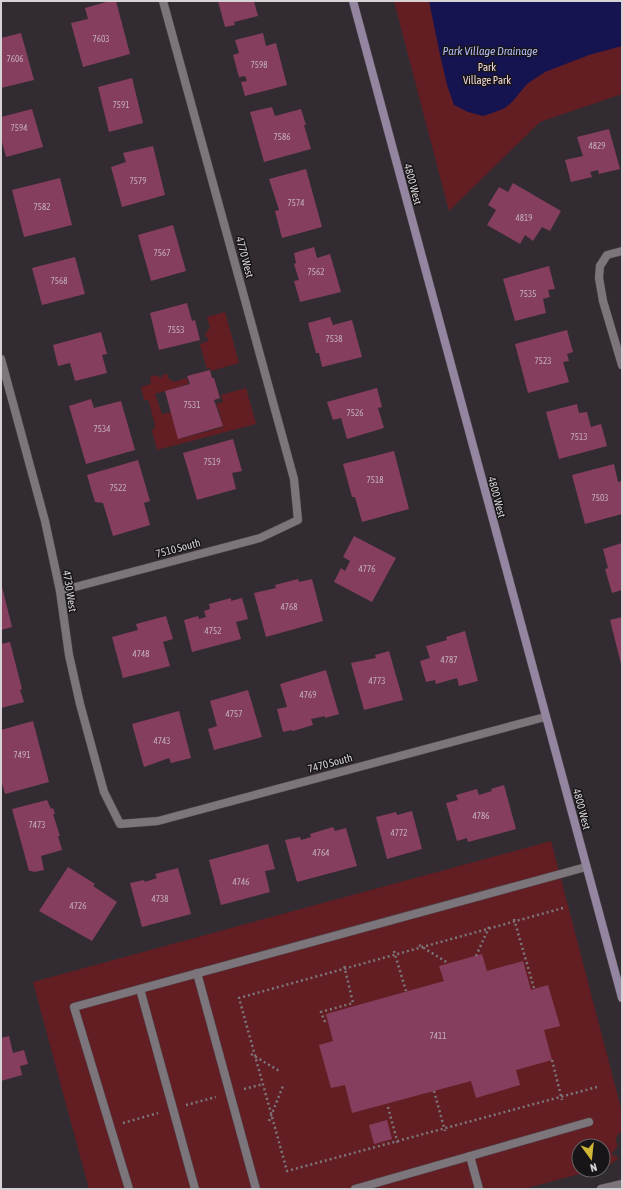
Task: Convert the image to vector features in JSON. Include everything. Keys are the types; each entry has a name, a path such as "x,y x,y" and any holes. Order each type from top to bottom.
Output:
{"main road":[{"name":"4800 West","path":"353,1 622,998"}],"street":[{"name":"4770 West","path":"163,1 294,479 298,520"},
{"path":"622,251 607,255 600,266 599,278 603,301 622,365"},
{"name":"4730 West","path":"1,360 45,521 60,590 69,655 80,704 104,792 120,824"},
{"name":"7510 South","path":"60,590 260,538 298,520"},
{"name":"7470 South","path":"120,824 158,821 545,717"},
{"path":"129,1189 74,1007 586,867"},
{"path":"197,973 256,1189"},
{"path":"140,989 195,1189"},
{"path":"355,1189 589,1122"},
{"path":"470,1156 479,1189"},
{"path":"600,1189 622,1184"}],"path":[{"path":"563,908 344,967 239,998 287,1171 398,1143 597,1087"},
{"path":"514,920 534,988"},
{"path":"476,956 489,927"},
{"path":"419,945 448,964"},
{"path":"395,953 406,991"},
{"path":"325,1022 322,1012 353,1003 344,967"},
{"path":"251,1054 281,1072"},
{"path":"552,1060 562,1098"},
{"path":"269,1121 283,1086"},
{"path":"434,1091 445,1130"},
{"path":"388,1107 398,1143"}],"green space":[{"name":"Park Village Park","path":"394,1 622,1 622,94 540,122 449,211"},
{"path":"225,312 239,363 211,371 210,368 207,369 200,344 208,341 205,335 210,327 207,317"},
{"path":"164,374 167,374 169,379 174,382 187,378 188,384 155,394 162,414 171,412 179,439 223,427 216,404 223,402 221,395 246,388 256,424 157,450 152,430 154,429 155,425 149,402 148,400 144,400 141,387 151,384 150,377 155,375 161,378"},
{"path":"551,841 622,1112 622,1132 617,1136 616,1142 618,1146 611,1154 611,1138 571,1138 571,1176 524,1189 89,1189 33,982"},
{"path":"611,1154 619,1158 611,1164"}],"water":[{"name":"Park Village Drainage","path":"429,1 622,1 622,46 589,55 545,72 527,84 505,108 483,116 468,112 454,105 447,85"}],"building":[{"path":"110,1 116,1 130,54 83,67 71,23 88,19 85,8"},
{"path":"218,1 254,1 258,16 234,22 235,25 225,27"},
{"path":"21,33 34,80 1,88 1,38"},
{"path":"263,33 266,46 276,43 287,85 245,96 241,82 247,81 245,76 239,77 233,55 239,53 235,40"},
{"path":"132,78 143,123 109,132 98,87"},
{"path":"272,107 275,116 301,109 311,149 264,162 250,112"},
{"path":"32,109 43,147 6,157 1,138 1,117"},
{"path":"609,129 620,169 599,174 598,170 590,172 592,177 571,182 565,160 583,156 577,137"},
{"path":"153,146 165,195 122,207 111,167 126,162 123,153"},
{"path":"306,169 322,227 282,238 275,211 279,210 269,179"},
{"path":"60,178 72,225 24,237 12,190"},
{"path":"513,183 561,211 550,231 542,227 533,241 525,235 520,244 487,225 496,210 488,205 499,187 508,192"},
{"path":"173,225 186,271 151,281 138,235"},
{"path":"314,247 317,258 330,254 341,292 300,302 294,281 299,280 294,264 296,263 294,253"},
{"path":"75,257 85,294 42,305 32,268"},
{"path":"549,266 555,289 548,290 550,297 543,299 546,313 515,321 503,279"},
{"path":"187,303 192,321 195,320 200,340 159,350 150,313"},
{"path":"330,317 333,325 352,320 362,357 322,367 319,353 316,353 308,323"},
{"path":"567,330 573,352 567,354 569,361 563,362 569,382 528,393 515,344"},
{"path":"101,332 107,354 102,355 107,373 75,381 70,363 58,366 53,345"},
{"path":"210,370 220,398 214,400 223,426 178,439 165,391 190,384 187,376"},
{"path":"377,388 382,407 378,408 384,428 347,439 341,418 333,420 327,402"},
{"path":"91,399 94,408 121,401 135,450 86,464 69,406"},
{"path":"577,404 579,413 587,412 591,427 601,424 607,446 559,459 546,412"},
{"path":"233,439 242,471 232,473 236,489 197,500 183,453"},
{"path":"394,451 409,509 362,522 355,497 352,497 343,464"},
{"path":"138,460 150,501 144,503 150,525 113,536 103,503 95,502 87,475"},
{"path":"614,464 618,482 622,481 622,514 585,524 572,475"},
{"path":"354,536 396,558 372,602 334,582 341,568 345,571 350,561 343,557"},
{"path":"622,543 622,590 612,593 605,569 608,568 603,549"},
{"path":"298,579 299,582 312,579 323,621 266,637 254,593 276,588 275,585"},
{"path":"1,583 12,627 1,630"},
{"path":"231,598 231,601 242,598 248,619 236,622 241,639 192,652 184,620 198,616 199,619 206,617 204,611 210,609 209,604"},
{"path":"166,616 173,639 163,642 170,666 123,678 112,637 138,630 136,624"},
{"path":"622,617 622,664 621,664 610,620"},
{"path":"465,631 478,681 459,686 457,678 436,684 435,680 426,682 420,661 430,658 426,646 447,640 446,637"},
{"path":"10,642 24,702 1,708 1,644"},
{"path":"389,651 403,700 364,710 351,663 376,658 375,655"},
{"path":"326,670 339,714 325,718 325,716 311,719 313,725 293,731 283,732 277,709 287,707 280,684"},
{"path":"248,690 262,737 214,750 208,729 217,726 210,701"},
{"path":"179,711 191,758 171,763 169,758 144,767 132,724"},
{"path":"33,721 49,782 5,794 1,780 1,730"},
{"path":"504,785 516,829 468,842 467,838 457,841 446,803 458,800 456,795 477,789 479,795"},
{"path":"47,800 51,809 53,808 55,814 53,814 60,836 58,836 62,850 41,856 44,870 34,872 29,871 12,809"},
{"path":"412,811 422,849 387,859 376,817 396,812 397,815"},
{"path":"333,827 335,831 346,828 357,866 297,882 285,840 300,837 301,840 311,837 310,834"},
{"path":"268,844 275,869 265,871 270,892 221,905 209,860"},
{"path":"68,867 95,884 93,886 117,902 92,941 39,911"},
{"path":"178,868 191,914 142,927 130,883 144,880 145,882 157,878 155,874"},
{"path":"482,954 487,971 523,961 531,990 548,985 560,1026 544,1030 552,1060 516,1070 520,1085 476,1098 471,1081 352,1113 345,1085 331,1088 319,1045 333,1041 326,1014 444,981 439,966"},
{"path":"9,1036 13,1053 24,1050 28,1064 20,1066 22,1075 1,1081 1,1038"},
{"path":"387,1120 392,1139 374,1144 369,1125"}]}
